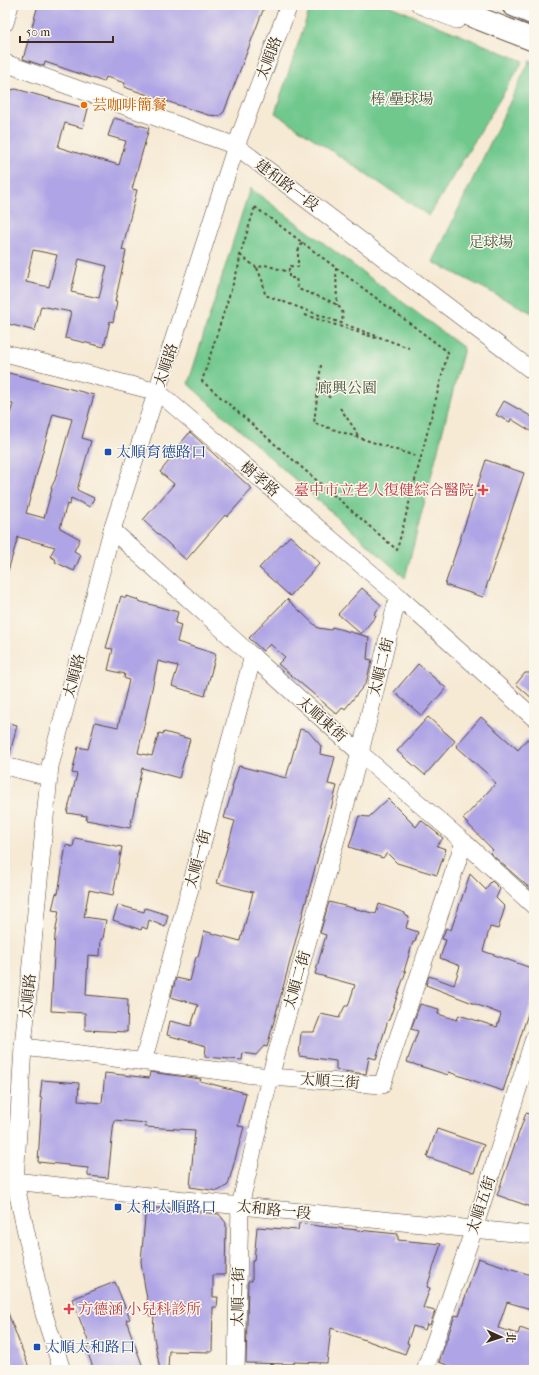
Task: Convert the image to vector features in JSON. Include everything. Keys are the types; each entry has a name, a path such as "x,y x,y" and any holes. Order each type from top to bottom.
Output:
{"highway":[{"path":"444,5 534,40"},
{"path":"513,5 534,14"}],"street":[{"path":"5,23 10,5"},
{"name":"太順路","path":"62,1370 44,1314 8,1183 23,1047 50,766 112,530 158,392 236,146 290,5"},
{"path":"420,5 534,51"},
{"path":"466,5 534,32"},
{"name":"建和路一段","path":"5,63 236,146 534,372"},
{"name":"樹孝路","path":"5,353 158,392 398,596 534,718"},
{"name":"太順東街","path":"112,530 360,753 464,842 534,906"},
{"name":"太順二街","path":"236,1370 240,1206 270,1077 360,753 398,596"},
{"name":"太順一街","path":"143,1062 253,656"},
{"path":"5,766 49,777"},
{"name":"太順三街","path":"23,1047 270,1077 382,1085 464,842"},
{"name":"太順五街","path":"425,1370 474,1229 534,1038"},
{"name":"太和路一段","path":"8,1183 534,1235"}],"path":[{"path":"255,206 448,352 397,550 202,380 240,255 255,206"},
{"path":"302,243 298,251 298,267 288,266 289,278 296,278 298,289 337,305"},
{"path":"240,255 258,268 263,282 265,295 409,348 305,315"},
{"path":"258,268 265,266 289,272"},
{"path":"336,268 337,305 343,314 341,321"},
{"path":"321,365 314,423 418,457"},
{"path":"318,389 332,399"},
{"path":"340,408 359,438"}],"green space":[{"name":"棒/壘球場","path":"311,5 388,5 523,61 429,216 275,113"},
{"name":"足球場","path":"530,60 534,62 534,314 433,262"},
{"name":"廊興公園","path":"250,188 464,348 405,578 188,384"}],"building":[{"path":"38,5 265,5 224,112 219,116 208,115 124,87 125,83 106,77 104,82 45,62 44,66 23,59"},
{"path":"16,89 88,109 83,128 65,123 58,147 119,165 126,141 108,136 114,118 149,128 132,189 137,190 122,250 126,251 115,302 117,302 113,322 110,321 104,347 65,338 71,312 41,306 35,331 5,323 5,91","holes":["33,250 57,255 49,287 26,282","79,259 107,266 99,298 71,292"]},
{"path":"5,372 94,395 82,438 91,441 77,490 94,498 90,507 71,498 70,505 67,504 60,528 80,539 74,551 81,555 74,571 55,562 56,560 50,556 55,547 18,537 8,571 5,571 5,431 13,404 5,402","holes":["53,414 72,419 55,480 51,488 52,489 44,518 26,513"]},
{"path":"504,401 534,418 534,433 511,419 510,422 496,415"},
{"path":"190,432 252,489 227,517 225,515 186,560 143,520 174,484 160,472"},
{"path":"486,460 524,473 483,597 445,585"},
{"path":"290,536 320,563 290,596 259,568"},
{"path":"362,588 381,605 374,614 376,616 361,634 338,614"},
{"path":"121,596 126,598 126,596 139,600 138,601 178,612 175,623 181,625 177,642 216,654 205,696 172,686 178,666 158,661 138,753 152,756 159,733 163,734 164,732 190,739 179,778 142,768 130,828 86,820 87,816 67,813 77,774 72,773 78,747 88,749 95,722 118,727 129,680 124,678 125,674 108,670 113,649 106,648"},
{"path":"287,599 318,628 331,630 332,627 369,637 367,659 372,660 366,683 345,709 343,707 337,714 278,664 285,657 270,644 263,651 249,638"},
{"path":"418,664 446,688 422,716 394,692"},
{"path":"525,673 534,673 534,700 516,684"},
{"path":"428,717 455,741 425,775 397,751"},
{"path":"481,717 518,750 527,739 534,745 534,892 490,853 493,850 463,819 496,783 456,746"},
{"path":"5,722 17,725 9,757 5,756"},
{"path":"300,729 308,731 321,746 320,754 335,757 328,784 337,786 267,1047 264,1046 256,1055 243,1053 242,1060 205,1057 206,1046 167,1035 170,1021 191,1026 198,1005 171,997 176,978 190,981 196,957 198,957 204,931 240,941 253,892 217,883 235,821 224,818 233,788 232,787 239,766 286,778"},
{"path":"388,799 416,827 421,820 443,838 437,846 446,849 437,875 397,863 387,853 383,858 349,847 359,816 369,817"},
{"path":"75,838 122,847 113,895 89,890 84,917 106,920 103,939 101,939 100,956 88,955 86,995 128,999 127,1032 85,1030 85,1013 51,1011 55,935 59,911 52,910 56,893 58,894 66,845 73,847"},
{"path":"470,874 486,890 492,881 500,889 496,898 505,907 498,929 490,927 483,951 534,969 534,995 503,1091 449,1072 448,1075 407,1062 418,1031 411,1029 420,1004 439,1009 438,1014 457,1020 459,1015 497,1027 501,1014 426,985 429,976 454,985 460,966 440,958 446,940 442,939 446,928 451,930"},
{"path":"329,902 376,914 379,904 405,913 405,915 409,917 406,928 418,932 415,942 413,942 404,971 406,971 388,1020 376,1059 369,1057 366,1074 336,1070 336,1061 299,1056 301,1032 314,1032 321,1014 339,1018 345,1006 348,1006 355,985 315,974 326,935 320,933"},
{"path":"118,905 144,912 145,908 168,915 165,927 149,920 147,929 142,927 141,930 113,920"},
{"path":"150,1072 201,1079 200,1081 246,1093 238,1126 244,1127 228,1185 218,1191 190,1187 195,1130 145,1127 146,1123 114,1120 108,1178 88,1176 88,1168 38,1162 42,1080 79,1083 78,1101 102,1103 105,1073 149,1078"},
{"path":"526,1113 534,1115 534,1198 531,1207 497,1195"},
{"path":"437,1129 484,1145 474,1173 427,1157"},
{"path":"146,1207 219,1214 226,1223 225,1275 213,1275 213,1297 218,1297 217,1307 213,1307 212,1352 169,1351 168,1370 160,1370 153,1332 154,1315 150,1316 142,1270 141,1261"},
{"path":"299,1223 398,1234 398,1240 441,1244 427,1287 430,1288 423,1308 435,1311 430,1325 427,1324 425,1330 413,1326 405,1354 331,1328 327,1363 246,1363 248,1281 252,1281 252,1261 254,1261 257,1227 298,1230"},
{"path":"478,1258 534,1276 534,1310 507,1302 498,1328 518,1334 520,1328 534,1333 534,1370 449,1370 450,1366 439,1362 455,1315 459,1316"},
{"path":"115,1282 130,1319 126,1320 144,1370 94,1370 86,1348 90,1346 72,1299"},
{"path":"6,1308 30,1370 5,1370"}],"place":[{"name":"芸咖啡簡餐","path":"84,105"},
{"name":"太順育德路口","path":"108,452"},
{"name":"臺中市立老人復健綜合醫院","path":"483,490"},
{"name":"太和太順路口","path":"118,1207"},
{"name":"方德涵 小兒科診所","path":"69,1309"},
{"name":"太順太和路口","path":"37,1347"}]}
